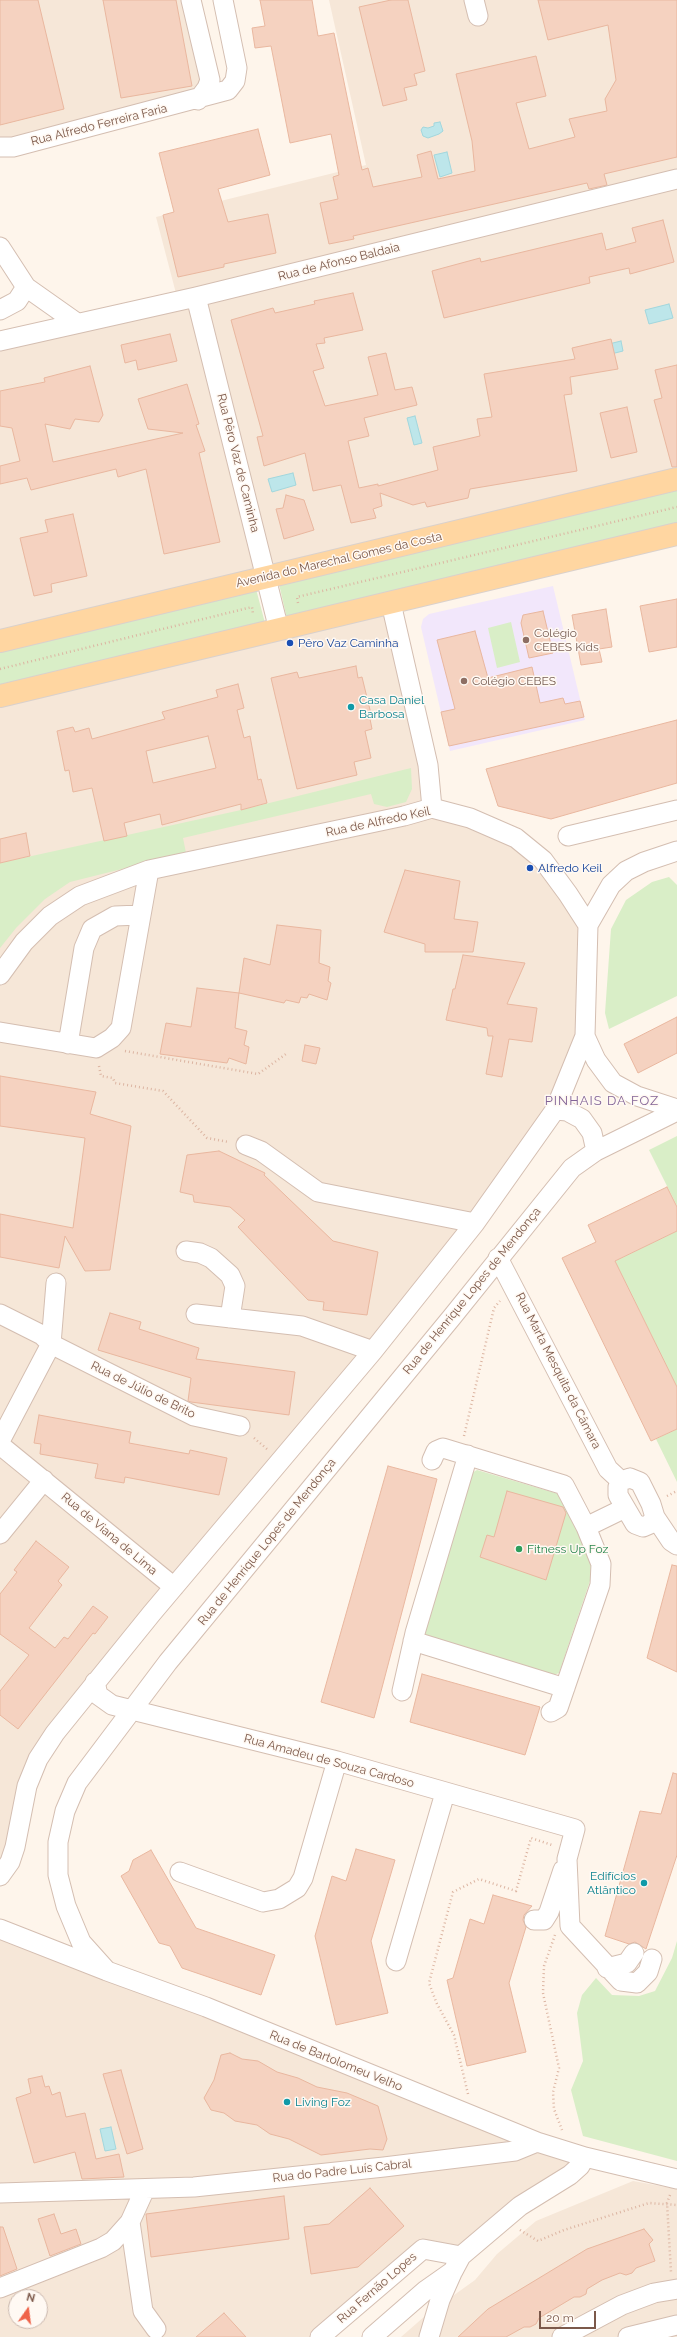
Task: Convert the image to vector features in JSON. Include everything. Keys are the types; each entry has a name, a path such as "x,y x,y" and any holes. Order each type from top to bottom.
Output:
{"main road":[{"name":"Avenida do Marechal Gomes da Costa","path":"0,641 677,479"},
{"path":"0,696 677,534"}],"street":[{"path":"191,0 210,80 207,88 198,100"},
{"name":"Rua Alfredo Ferreira Faria","path":"0,147 13,147 198,100 228,90 235,81 238,68 223,0"},
{"name":"Rua de Afonso Baldaia","path":"0,341 196,297 677,179"},
{"path":"0,247 26,287 77,323"},
{"path":"0,310 17,300 26,287"},
{"name":"Rua Pêro Vaz de Caminha","path":"196,297 268,577 279,630"},
{"path":"391,603 428,765 432,808"},
{"name":"Rua de Alfredo Keil","path":"0,975 24,942 50,916 80,896 149,870 396,818 432,808 470,818 516,838 547,866 588,925"},
{"path":"568,836 677,810"},
{"path":"0,1876 10,1862 15,1847 27,1786 38,1759 55,1733 94,1682 373,1351 475,1223 555,1110 585,1036 588,925 611,885 626,871 644,862 677,851"},
{"path":"0,1032 68,1044 104,1043 121,1028 149,870"},
{"path":"68,1044 84,948 92,929 115,916 140,914"},
{"name":"Rua de Henrique Lopes de Mendonça","path":"585,1036 596,1060 613,1083 637,1096 677,1110"},
{"path":"555,1110 566,1111 582,1119 592,1133 596,1151"},
{"name":"Rua de Henrique Lopes de Mendonça","path":"107,1971 81,1942 68,1912 58,1875 58,1842 65,1811 76,1783 132,1709 572,1168 596,1151 677,1110"},
{"path":"246,1145 262,1151 318,1192 475,1223"},
{"path":"186,1251 200,1253 210,1258 230,1274 235,1286 230,1318"},
{"name":"Rua Marta Mesquita da Câmara","path":"498,1258 515,1287 608,1468 621,1481"},
{"path":"0,1441 51,1344 56,1283"},
{"name":"Rua de Júlio de Brito","path":"0,1314 42,1335 51,1344 194,1416 240,1426"},
{"path":"196,1314 302,1326 373,1351"},
{"name":"Rua de Viana de Lima","path":"0,1445 174,1587"},
{"path":"432,1460 436,1451 443,1448 564,1485 586,1527 601,1564 600,1585 558,1708 551,1712"},
{"path":"402,1691 413,1641 468,1455"},
{"path":"655,1517 650,1524 643,1527 635,1524 618,1496 618,1487 621,1481 630,1478 640,1482 651,1504 655,1517 671,1541 677,1545"},
{"path":"0,1534 44,1480"},
{"path":"586,1527 625,1508"},
{"path":"413,1641 565,1688"},
{"name":"Rua Amadeu de Souza Cardoso","path":"94,1682 98,1695 112,1705 336,1761 575,1829 568,1854"},
{"path":"180,1872 263,1902 279,1899 297,1888 303,1878 336,1761"},
{"path":"396,1961 445,1793"},
{"path":"534,1920 544,1920 549,1912 568,1854"},
{"path":"568,1854 570,1926 607,1968 621,1981 637,1983 648,1972 652,1959"},
{"name":"Rua de Bartolomeu Velho","path":"0,1929 107,1971 206,2007 537,2142 562,2150 676,2179"},
{"path":"607,1968 627,1963 634,1953"},
{"name":"Rua do Padre Luís Cabral","path":"0,2193 194,2187 384,2167 515,2151 537,2142"},
{"path":"372,2337 520,2206 570,2176 580,2166 585,2156"},
{"path":"0,2288 101,2248 113,2241 130,2222 145,2189"},
{"path":"130,2222 143,2311 156,2329"},
{"name":"Rua Fernão Lopes","path":"320,2337 423,2249 457,2263"},
{"path":"429,2337 440,2300 457,2263"},
{"path":"562,2337 580,2325 598,2319 622,2305 654,2293 675,2290"},
{"path":"587,2337 598,2319"},
{"path":"628,2337 677,2325"}],"path":[{"path":"299,607 297,597 677,506"},
{"path":"0,669 252,608 254,618"},
{"path":"246,1145 208,1138 163,1091 115,1083 113,1078 101,1076 104,1043 127,1052 258,1074 286,1054"},
{"path":"468,1455 464,1439 494,1308 515,1287"},
{"path":"240,1426 281,1461"},
{"path":"469,2101 454,2035 437,2004 429,1983 453,1892 479,1879 516,1890 531,1838 568,1854"},
{"path":"562,2150 562,2127 554,2109 554,2092 559,2068 543,1993 544,1966 555,1934 570,1926"},
{"path":"675,2290 667,2203 676,2179"},
{"path":"504,2220 538,2241 564,2230 649,2203 667,2203 677,2205"}],"shaded area":[{"path":"0,0 191,0 210,80 198,100 0,147"},
{"path":"329,0 677,0 677,479 0,641 0,344 178,301 156,217 366,165"},
{"path":"553,586 585,720 450,751 421,627 423,619 429,614"},
{"path":"391,603 432,808 516,838 588,925 585,1036 555,1110 55,1733 0,1876 0,696"},
{"path":"0,1929 585,2157 461,2256 423,2249 319,2337 0,2337"},
{"path":"633,2181 677,2189 677,2337 401,2337 425,2316 475,2280 497,2254 536,2221"}],"green space":[{"path":"677,488 677,525 287,619 279,584"},
{"path":"256,589 265,623 0,687 0,650"},
{"path":"511,622 520,662 497,668 488,628"},
{"path":"411,768 412,789 406,802 387,807 374,804 371,794 183,838 186,853 70,882 45,899 16,928 0,948 0,863 241,810"},
{"path":"669,877 677,885 677,996 609,1029 605,1013 611,929 626,900 652,882"},
{"path":"677,1136 677,1206 649,1150"},
{"path":"677,1231 677,1387 615,1261"},
{"path":"677,1429 677,1482 656,1439"},
{"path":"477,1470 562,1495 595,1566 559,1673 551,1676 424,1637 424,1626 470,1474"},
{"path":"677,1941 677,2161 583,2136 571,2090 583,2061 577,2013 582,1995 596,1978 612,1995 639,1996 655,1991 672,1958"}],"water":[{"path":"440,122 443,131 428,138 423,136 421,130 423,127 428,128 434,126 434,123"},
{"path":"447,152 452,173 440,177 434,155"},
{"path":"669,304 673,318 649,324 645,310"},
{"path":"621,341 623,351 595,358 593,348"},
{"path":"415,416 422,443 414,445 407,418"},
{"path":"293,473 296,485 272,492 268,479"},
{"path":"111,2127 116,2149 105,2151 100,2129"}],"building":[{"path":"0,0 38,0 64,109 0,125"},
{"path":"103,0 176,0 192,86 121,98"},
{"path":"260,0 312,0 318,36 334,33 362,170 368,168 373,187 422,177 417,155 431,151 438,179 475,171 472,141 456,74 536,56 546,96 516,103 529,149 575,137 569,119 607,111 605,99 616,80 608,25 548,40 538,0 677,0 677,157 604,174 607,185 603,186 589,189 587,183 353,236 354,239 329,244 320,203 338,199 333,177 339,175 331,134 290,143 271,46 255,48 252,28 265,26"},
{"path":"391,0 408,0 425,71 414,74 417,85 404,88 407,100 383,106 359,7"},
{"path":"258,129 270,175 218,189 228,222 268,214 276,253 224,264 224,267 178,277 163,215 174,212 159,153"},
{"path":"663,220 674,262 630,274 629,268 589,277 590,283 444,318 432,271 480,258 481,262 602,233 606,250 636,242 632,228"},
{"path":"353,293 363,330 324,338 325,343 316,344 324,368 313,371 325,406 378,395 368,357 386,353 395,390 412,387 417,405 364,418 369,436 348,441 359,488 378,484 378,486 438,470 433,447 480,436 477,419 492,417 484,374 575,359 572,348 611,339 618,369 570,377 572,394 564,395 577,471 470,489 468,498 427,507 425,502 413,505 380,493 382,506 373,509 376,518 351,523 341,485 313,491 305,453 264,466 257,437 263,436 231,320 273,308 275,313 315,304 314,301"},
{"path":"170,334 177,361 138,370 136,360 125,363 121,345"},
{"path":"677,365 677,467 672,467 654,400 662,398 655,370"},
{"path":"90,366 103,415 99,422 75,419 70,429 45,424 53,462 183,433 148,429 138,399 187,384 199,424 196,425 205,451 199,453 220,542 164,554 146,469 118,477 116,469 31,490 27,478 0,484 0,466 20,461 12,428 0,426 0,391 45,382 44,378"},
{"path":"627,407 637,452 611,458 600,413"},
{"path":"286,495 304,500 314,530 284,539 276,509 283,508"},
{"path":"73,514 87,576 51,584 52,592 34,596 20,538 48,532 45,520"},
{"path":"677,599 677,647 649,652 640,606"},
{"path":"606,609 612,647 599,649 602,662 581,665 572,615"},
{"path":"543,611 553,653 529,658 521,623 523,615"},
{"name":"Colégio CEBES","path":"475,631 488,678 532,667 540,703 563,698 565,704 580,701 584,717 449,746 441,712 455,709 437,640"},
{"path":"356,666 358,678 362,677 371,714 369,714 372,729 365,731 371,758 354,762 357,775 297,789 271,678 297,672 299,678"},
{"path":"238,684 244,708 237,710 244,738 250,736 258,780 261,779 267,803 241,810 241,804 162,825 160,814 124,823 127,836 104,841 92,788 73,792 69,770 65,771 57,731 73,727 75,732 89,728 92,739 165,719 162,712 218,697 216,690","holes":["208,736 216,768 153,783 146,751"]},
{"path":"677,720 677,783 551,819 498,806 486,769"},
{"path":"26,833 30,856 0,863 0,839"},
{"path":"405,870 460,881 454,919 478,922 473,952 425,952 425,944 384,932"},
{"path":"277,925 321,930 319,963 330,967 328,981 331,983 327,1000 309,994 307,998 301,997 299,1003 286,1000 284,1003 239,993 244,958 270,965"},
{"path":"463,955 525,963 507,1004 537,1008 532,1042 509,1039 502,1077 486,1074 493,1036 488,1036 487,1028 446,1020"},
{"path":"197,988 239,993 235,1028 247,1031 244,1045 249,1047 246,1064 229,1058 227,1063 160,1054 166,1023 191,1027"},
{"path":"677,1017 677,1053 638,1073 624,1044"},
{"path":"305,1045 320,1048 316,1064 302,1061"},
{"path":"0,1076 96,1092 90,1114 131,1126 110,1270 85,1271 65,1236 59,1268 0,1257 0,1214 73,1228 85,1138 0,1126"},
{"path":"219,1151 265,1173 264,1175 333,1241 378,1252 367,1315 323,1310 324,1302 308,1300 238,1227 245,1220 230,1207 194,1202 193,1195 180,1192 187,1155"},
{"path":"667,1187 677,1207 677,1231 615,1261 677,1387 677,1429 651,1441 562,1258 596,1242 588,1225"},
{"path":"110,1313 141,1322 139,1329 199,1348 196,1359 295,1372 289,1415 188,1401 191,1378 98,1350"},
{"path":"39,1415 131,1432 129,1443 189,1454 190,1450 227,1458 219,1495 125,1477 124,1483 95,1478 98,1464 40,1454 41,1444 34,1443"},
{"path":"388,1466 437,1479 374,1718 321,1702"},
{"name":"Fitness Up Foz","path":"507,1491 563,1507 566,1513 546,1580 480,1557 487,1535 494,1537"},
{"path":"36,1541 69,1567 58,1581 62,1585 29,1628 55,1648 64,1637 68,1639 93,1606 108,1617 95,1634 93,1633 18,1729 0,1715 0,1691 29,1655 0,1634 0,1594 17,1572 14,1570"},
{"path":"672,1565 677,1566 677,1672 647,1658"},
{"path":"422,1674 540,1707 525,1755 410,1722"},
{"name":"Edifícios Atlântico","path":"673,1773 677,1774 677,1855 646,1949 635,1942 629,1944 605,1936 640,1811 661,1814"},
{"path":"356,1849 395,1860 371,1941 388,2013 336,2025 315,1936 332,1876 346,1881"},
{"path":"151,1850 196,1928 275,1955 261,1995 182,1968 170,1946 159,1943 121,1876 129,1871 133,1860"},
{"path":"493,1895 532,1906 524,1915 523,1920 526,1927 509,1983 526,2052 467,2066 447,1980 453,1978 470,1919 484,1924"},
{"name":"Living Foz","path":"230,2053 242,2059 258,2061 277,2072 298,2078 317,2087 347,2093 378,2106 387,2139 383,2150 370,2149 321,2155 289,2139 270,2134 257,2125 235,2121 224,2113 211,2110 204,2098 214,2080 221,2055"},
{"path":"121,2070 143,2149 127,2154 103,2074"},
{"path":"42,2076 45,2087 49,2086 52,2095 60,2092 66,2117 85,2113 96,2159 119,2154 124,2177 82,2179 75,2152 34,2163 16,2098 31,2093 28,2079"},
{"path":"370,2188 404,2226 358,2267 311,2274 304,2227 329,2224"},
{"path":"284,2196 289,2239 151,2257 146,2214"},
{"path":"54,2214 61,2234 76,2229 81,2244 50,2256 38,2219"},
{"path":"0,2227 3,2227 17,2269 0,2276"},
{"path":"644,2229 653,2240 649,2244 655,2261 636,2268 632,2273 626,2275 620,2273 602,2280 587,2289 586,2294 580,2297 574,2297 539,2318 536,2324 530,2327 524,2327 506,2337 458,2337 488,2309 587,2249"},
{"path":"224,2313 246,2337 196,2337"}],"place":[{"name":"Colégio CEBES Kids","path":"526,640"},
{"name":"Pêro Vaz Caminha","path":"290,643"},
{"name":"Colégio CEBES","path":"464,681"},
{"name":"Casa Daniel Barbosa","path":"351,707"},
{"name":"Alfredo Keil","path":"530,868"},
{"name":"Fitness Up Foz","path":"519,1549"},
{"name":"Edifícios Atlântico","path":"644,1883"},
{"name":"Living Foz","path":"287,2102"}],"district":[{"name":"PINHAIS DA FOZ","path":"602,1101"}]}
